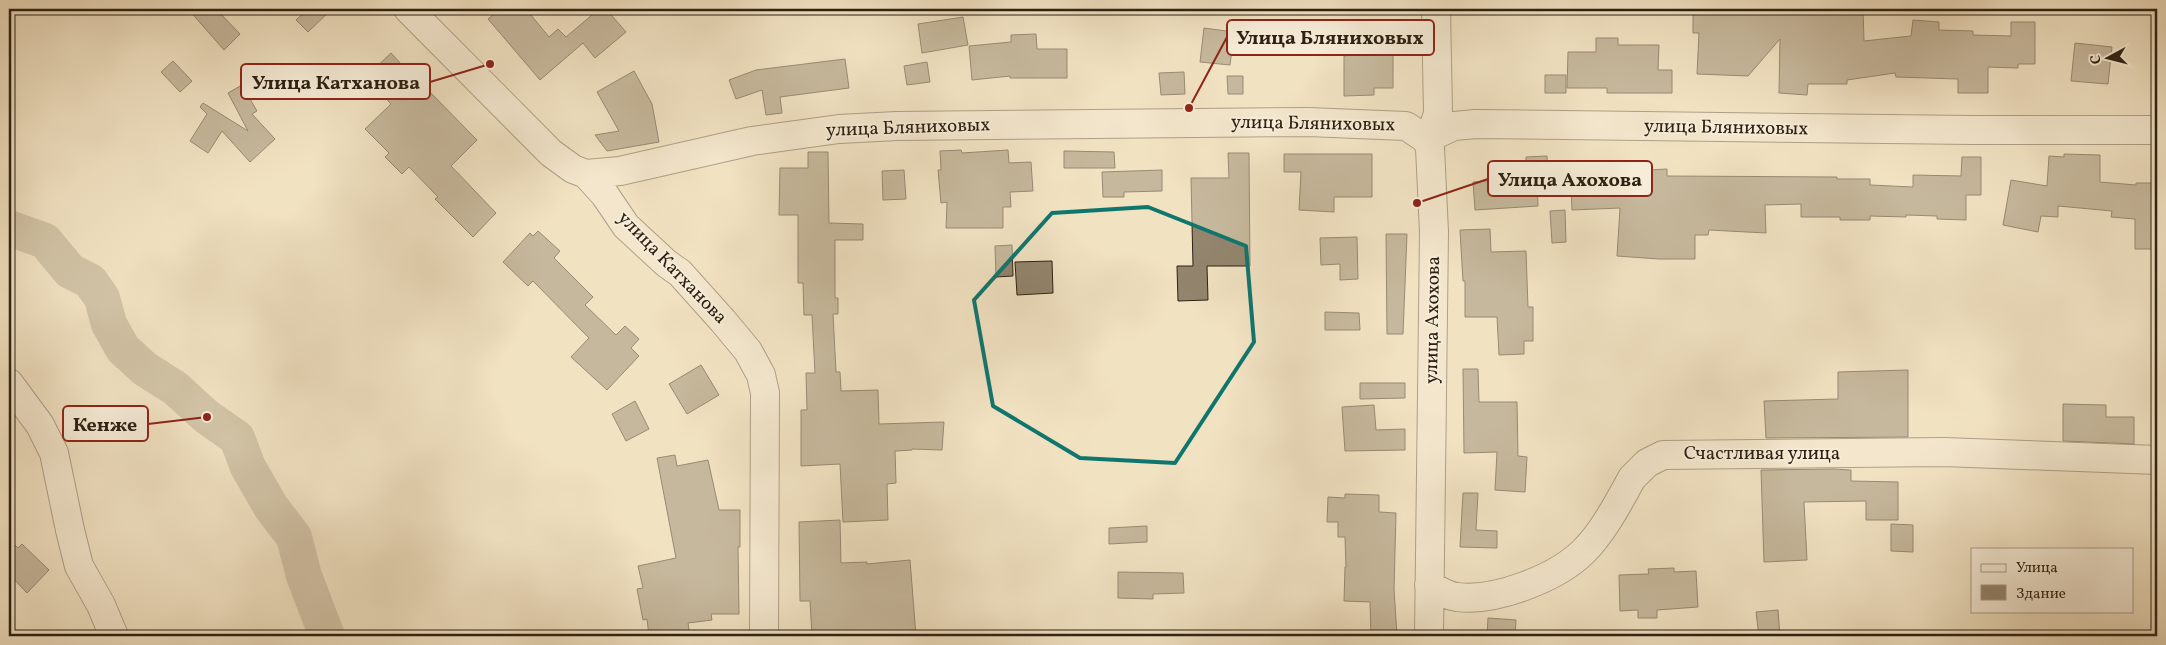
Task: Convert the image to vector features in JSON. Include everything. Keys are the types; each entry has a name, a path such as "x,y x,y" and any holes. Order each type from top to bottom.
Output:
{"street":[{"name":"улица Катханова","path":"408,9 551,153 573,169 586,174 605,195 626,226 666,263 680,273 748,351 760,375 765,393 764,636"},
{"path":"1426,139 1435,123 1438,112 1436,9"},
{"name":"улица Бляниховых","path":"586,174 620,171 752,141 839,129 897,126 1088,123 1371,124 1406,126 1426,139 1454,126 1476,124 1972,130 2157,130"},
{"name":"улица Ахохова","path":"1426,139 1432,158 1434,232 1429,636"},
{"path":"9,384 40,425 54,453 79,566 101,605 114,636"},
{"name":"Счастливая улица","path":"1429,585 1455,597 1473,598 1526,585 1557,571 1570,563 1592,542 1632,478 1647,463 1663,455 1944,452 2062,458 2157,460"}],"highlighted area":[{"path":"1148,207 1246,246 1254,342 1175,463 1080,458 993,406 974,300 1052,213"}],"building":[{"path":"188,9 216,9 240,34 224,50"},
{"path":"308,9 332,9 308,32 296,20"},
{"path":"500,9 526,9 549,37 558,29 566,37 599,9 606,9 626,32 595,58 583,43 540,80 488,19"},
{"path":"1693,9 1761,9 1761,12 1815,13 1815,9 1863,9 1864,41 1911,36 1913,20 1939,22 1939,30 1973,31 1973,35 2011,36 2011,22 2035,22 2035,64 2018,64 2018,68 1988,67 1988,93 1958,93 1958,79 1896,77 1895,73 1847,80 1847,84 1808,84 1807,95 1779,93 1780,39 1748,76 1697,74 1699,33 1693,33"},
{"path":"963,17 968,45 922,53 918,24"},
{"path":"1405,23 1406,53 1393,54 1393,88 1374,88 1374,95 1344,96 1344,56 1346,56 1344,26"},
{"path":"1204,28 1234,32 1230,65 1200,62"},
{"path":"1036,34 1037,49 1067,49 1067,78 1010,78 1010,76 972,80 969,46 1011,42 1011,35"},
{"path":"1596,38 1618,38 1618,45 1659,45 1658,70 1672,70 1672,93 1607,93 1607,88 1567,88 1568,52 1596,52"},
{"path":"2075,43 2112,47 2108,84 2071,81"},
{"path":"391,53 423,88 425,87 477,140 451,166 496,213 473,237 435,199 438,197 409,167 402,174 385,157 389,153 365,129 391,104 366,77"},
{"path":"845,59 849,88 780,97 782,113 766,115 762,90 736,99 729,80 756,70"},
{"path":"173,61 192,81 180,92 161,72"},
{"path":"927,62 930,82 907,85 904,66"},
{"path":"634,71 652,104 659,142 607,151 595,135 619,131 597,92"},
{"path":"1184,72 1185,94 1161,95 1159,73"},
{"path":"1545,75 1566,75 1566,93 1545,93"},
{"path":"1227,76 1243,76 1243,94 1228,94"},
{"path":"242,85 257,111 252,114 275,139 250,162 222,131 208,153 190,141 207,114 200,107 203,103 248,131 228,93"},
{"path":"961,150 962,153 1008,150 1009,163 1031,162 1033,191 1010,192 1011,207 1003,207 1003,228 946,228 947,202 941,203 938,170 941,170 940,151"},
{"path":"1064,151 1114,152 1115,168 1064,168"},
{"path":"808,152 828,152 829,223 863,224 863,240 835,240 835,298 838,298 838,314 833,314 836,372 840,372 841,391 878,390 879,424 944,422 942,450 912,449 895,451 896,483 887,484 888,520 843,522 840,464 801,466 801,410 807,410 806,373 815,373 812,315 804,315 803,283 798,283 798,215 779,215 780,168 808,168"},
{"path":"1228,153 1249,153 1250,266 1207,266 1208,300 1178,301 1177,266 1193,266 1191,178 1229,178"},
{"path":"1284,154 1372,154 1372,197 1334,197 1334,212 1299,210 1301,172 1284,172"},
{"path":"2064,154 2100,155 2100,182 2136,185 2136,183 2153,183 2152,206 2157,206 2157,249 2135,249 2135,219 2111,217 2112,211 2058,206 2058,217 2041,216 2038,232 2003,225 2011,180 2047,186 2049,156 2064,157"},
{"path":"1547,156 1548,173 1526,174 1526,157"},
{"path":"1962,157 1981,157 1981,195 1966,195 1966,220 1937,219 1937,216 1906,215 1906,217 1870,216 1870,220 1840,220 1840,217 1801,217 1801,204 1765,205 1766,233 1709,230 1708,235 1695,235 1695,259 1617,256 1620,208 1572,210 1571,184 1583,183 1583,175 1604,174 1605,191 1635,191 1634,176 1649,175 1649,170 1667,169 1667,176 1837,177 1837,179 1870,179 1870,185 1913,187 1913,175 1961,176"},
{"path":"904,170 906,199 883,200 882,171"},
{"path":"1162,170 1162,191 1124,192 1124,197 1103,197 1102,172"},
{"path":"1537,178 1538,206 1475,210 1473,182"},
{"path":"1565,210 1566,242 1552,243 1550,211"},
{"path":"1490,229 1491,252 1526,251 1528,307 1533,307 1533,341 1524,341 1524,354 1499,355 1497,317 1465,317 1465,281 1463,281 1460,230"},
{"path":"538,231 560,251 554,258 593,297 585,305 616,335 625,326 639,339 631,348 639,356 607,390 571,357 589,338 533,281 528,286 503,262 530,233 533,236"},
{"path":"1386,234 1407,234 1403,334 1387,334"},
{"path":"1357,237 1358,279 1340,280 1340,264 1321,265 1320,238"},
{"path":"1012,245 1013,276 996,277 995,246"},
{"path":"1052,261 1053,293 1017,295 1015,262"},
{"path":"1325,312 1359,313 1360,330 1325,330"},
{"path":"701,365 719,395 687,414 669,384"},
{"path":"1463,369 1478,369 1479,402 1517,402 1518,456 1527,457 1525,492 1495,490 1497,452 1464,453"},
{"path":"1908,370 1908,437 1766,438 1764,401 1838,399 1838,372"},
{"path":"1360,383 1405,383 1405,398 1360,399"},
{"path":"635,401 649,429 626,441 612,414"},
{"path":"2063,404 2106,405 2106,417 2134,417 2134,444 2063,441"},
{"path":"1374,405 1376,430 1405,429 1405,450 1345,451 1342,407"},
{"path":"675,455 677,466 708,460 719,510 740,510 740,547 738,547 739,614 711,614 712,620 688,623 690,636 649,636 647,619 643,620 637,589 643,588 638,566 676,558 657,458"},
{"path":"1761,470 1851,470 1851,481 1898,482 1898,520 1866,520 1866,501 1804,502 1807,560 1764,562"},
{"path":"1463,493 1478,493 1476,530 1497,531 1497,548 1460,547"},
{"path":"1345,494 1379,495 1379,512 1396,513 1394,589 1397,636 1371,636 1370,602 1344,601 1345,537 1338,537 1338,522 1327,522 1328,497 1345,498"},
{"path":"840,520 841,563 867,562 867,564 910,560 916,636 812,636 810,601 800,601 799,522"},
{"path":"1891,524 1913,525 1913,552 1891,551"},
{"path":"1147,526 1147,542 1109,544 1109,528"},
{"path":"9,539 18,548 22,544 49,570 27,593 9,574"},
{"path":"1674,568 1674,572 1696,571 1698,607 1657,610 1657,618 1638,618 1638,610 1620,611 1619,575 1649,574 1648,569"},
{"path":"1118,572 1183,573 1184,593 1153,594 1153,599 1118,598"},
{"path":"1778,610 1780,636 1759,636 1756,612"},
{"path":"1488,618 1516,620 1515,636 1487,636"}],"waterway":[{"path":"9,228 45,241 70,271 90,281 102,298 109,324 123,349 145,369 175,388 207,417 237,438 248,467 271,507 294,537 304,576 327,636"}],"place":[{"name":"Улица Катханова","path":"490,64"},
{"name":"Улица Бляниховых","path":"1189,108"},
{"name":"Улица Ахохова","path":"1417,203"},
{"name":"Кенже","path":"207,417"}]}
